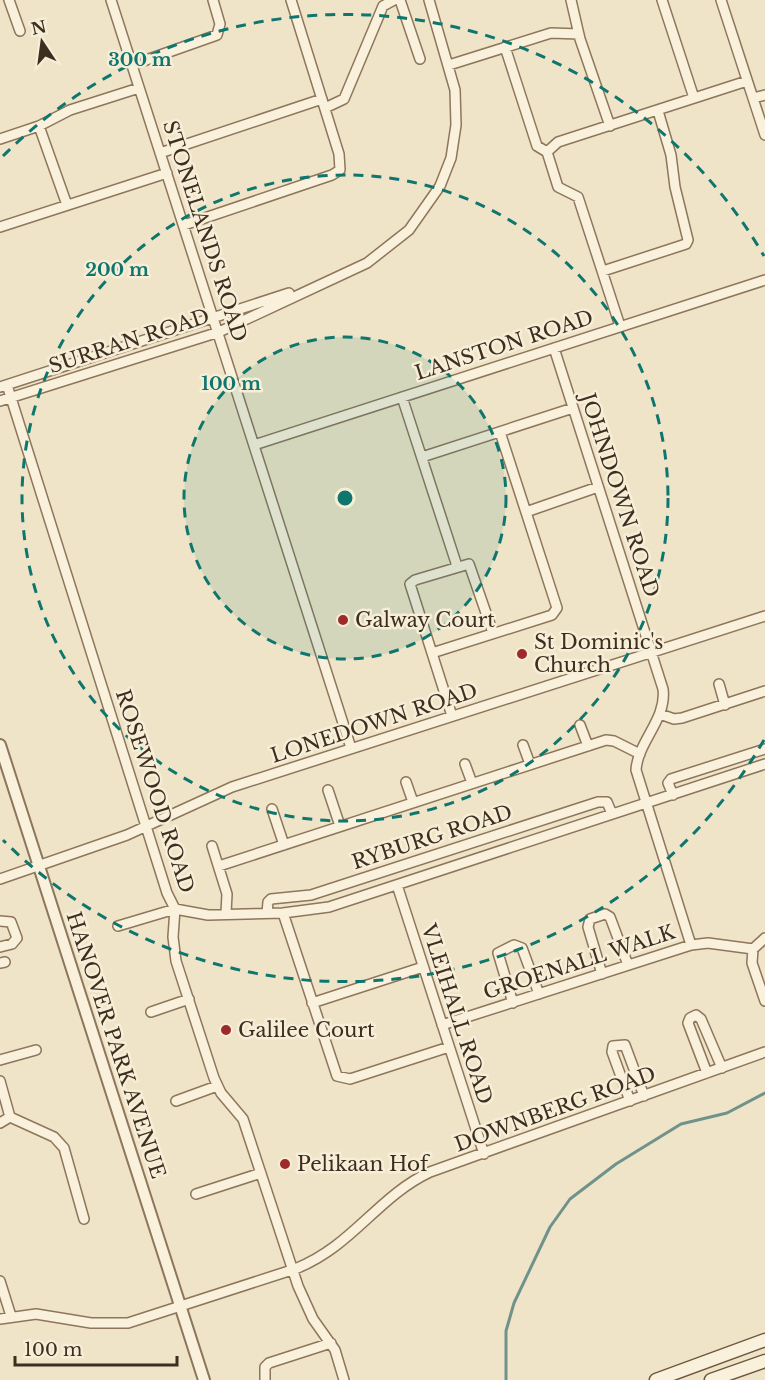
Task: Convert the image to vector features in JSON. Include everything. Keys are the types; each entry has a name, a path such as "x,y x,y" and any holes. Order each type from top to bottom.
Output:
{"main road":[{"path":"656,1380 765,1341"},
{"path":"711,1380 765,1360"}],"street":[{"path":"9,0 20,31"},
{"name":"STONELANDS ROAD","path":"111,0 351,748"},
{"path":"132,65 217,35 220,24 213,0"},
{"path":"184,225 338,173 342,162 291,0"},
{"path":"160,153 323,103 344,99 383,6 394,0"},
{"path":"400,0 420,59"},
{"name":"SURRAN ROAD","path":"0,401 219,332 367,263 396,242 421,216 440,186 451,158 456,125 455,90 429,0"},
{"path":"571,0 579,34 610,126"},
{"path":"662,0 694,98"},
{"path":"721,0 765,135"},
{"path":"449,65 551,33 579,34"},
{"path":"505,47 537,146 547,152 558,188 578,196 620,326"},
{"path":"547,152 558,142 747,81"},
{"path":"0,139 39,126 70,110 139,88"},
{"path":"753,98 765,94"},
{"path":"603,271 686,244 688,240 675,187 671,154 658,111"},
{"path":"39,126 67,205"},
{"path":"0,227 167,173"},
{"name":"SURRAN ROAD","path":"3,386 331,278"},
{"name":"LANSTON ROAD","path":"254,445 765,280"},
{"name":"JOHNDOWN ROAD","path":"554,348 663,689 664,699 660,714"},
{"name":"ROSEWOOD ROAD","path":"3,386 12,398 25,447 167,893 175,909 174,951 217,1086 243,1119 295,1269 298,1286 313,1319 331,1343 344,1380"},
{"path":"402,397 458,566"},
{"path":"422,457 573,408"},
{"path":"432,653 552,615 557,608 500,432"},
{"path":"526,512 598,487"},
{"path":"452,716 409,586 415,580 467,563 471,566 493,633"},
{"name":"LONEDOWN ROAD","path":"0,879 40,867 146,826 232,787 765,616"},
{"path":"719,684 725,705"},
{"path":"219,866 588,746 614,741 640,754 660,714 679,718 765,692"},
{"path":"580,725 588,746"},
{"name":"HANOVER PARK AVENUE","path":"0,745 204,1380"},
{"path":"523,745 530,764"},
{"path":"673,795 668,783 671,779 765,749"},
{"name":"GROENALL WALK","path":"640,754 636,770 691,945"},
{"path":"465,764 472,783"},
{"name":"RYBURG ROAD","path":"175,909 195,914 226,914 283,913 329,907 765,764"},
{"path":"406,782 413,802"},
{"path":"328,790 340,826"},
{"name":"RYBURG ROAD","path":"267,913 268,900 311,895 598,802 607,802 612,813"},
{"path":"272,809 284,845"},
{"path":"213,846 227,894 226,914"},
{"name":"VLEIHALL ROAD","path":"397,885 484,1154"},
{"path":"118,926 175,909"},
{"path":"283,913 334,1071 343,1078 361,1076 449,1047"},
{"path":"602,974 588,927 590,919 605,915 609,917 628,965"},
{"path":"0,921 8,920 14,924 16,940 0,947"},
{"path":"765,938 753,949 752,963 765,1001"},
{"name":"GROENALL WALK","path":"442,1025 691,945 708,943 753,949"},
{"path":"513,1003 498,953 514,945 522,948 539,994"},
{"path":"312,1003 423,967"},
{"path":"151,1012 189,999"},
{"path":"707,1073 688,1023 690,1017 696,1015 701,1019 722,1068"},
{"path":"630,1101 612,1052 613,1046 625,1045 644,1096"},
{"path":"0,1060 36,1050"},
{"name":"DOWNBERG ROAD","path":"0,1319 36,1314 91,1323 128,1323 295,1269 319,1259 340,1245 413,1181 430,1172 765,1052"},
{"path":"0,1081 10,1117"},
{"path":"176,1101 217,1086"},
{"path":"0,1124 10,1117"},
{"path":"10,1117 54,1137 64,1148 84,1219"},
{"path":"196,1194 261,1173"},
{"path":"0,1281 11,1316"},
{"path":"265,1380 264,1367 269,1363 331,1343"},
{"name":"HANOVER PARK AVENUE","path":"196,1357 199,1380"}],"waterway":[{"path":"506,1380 506,1331 514,1303 550,1227 570,1199 616,1164 681,1124 727,1113 765,1093"}],"place":[{"name":"Galway Court","path":"343,620"},
{"name":"St Dominic's Church","path":"522,654"},
{"name":"Galilee Court","path":"226,1030"},
{"name":"Pelikaan Hof","path":"285,1164"}]}
